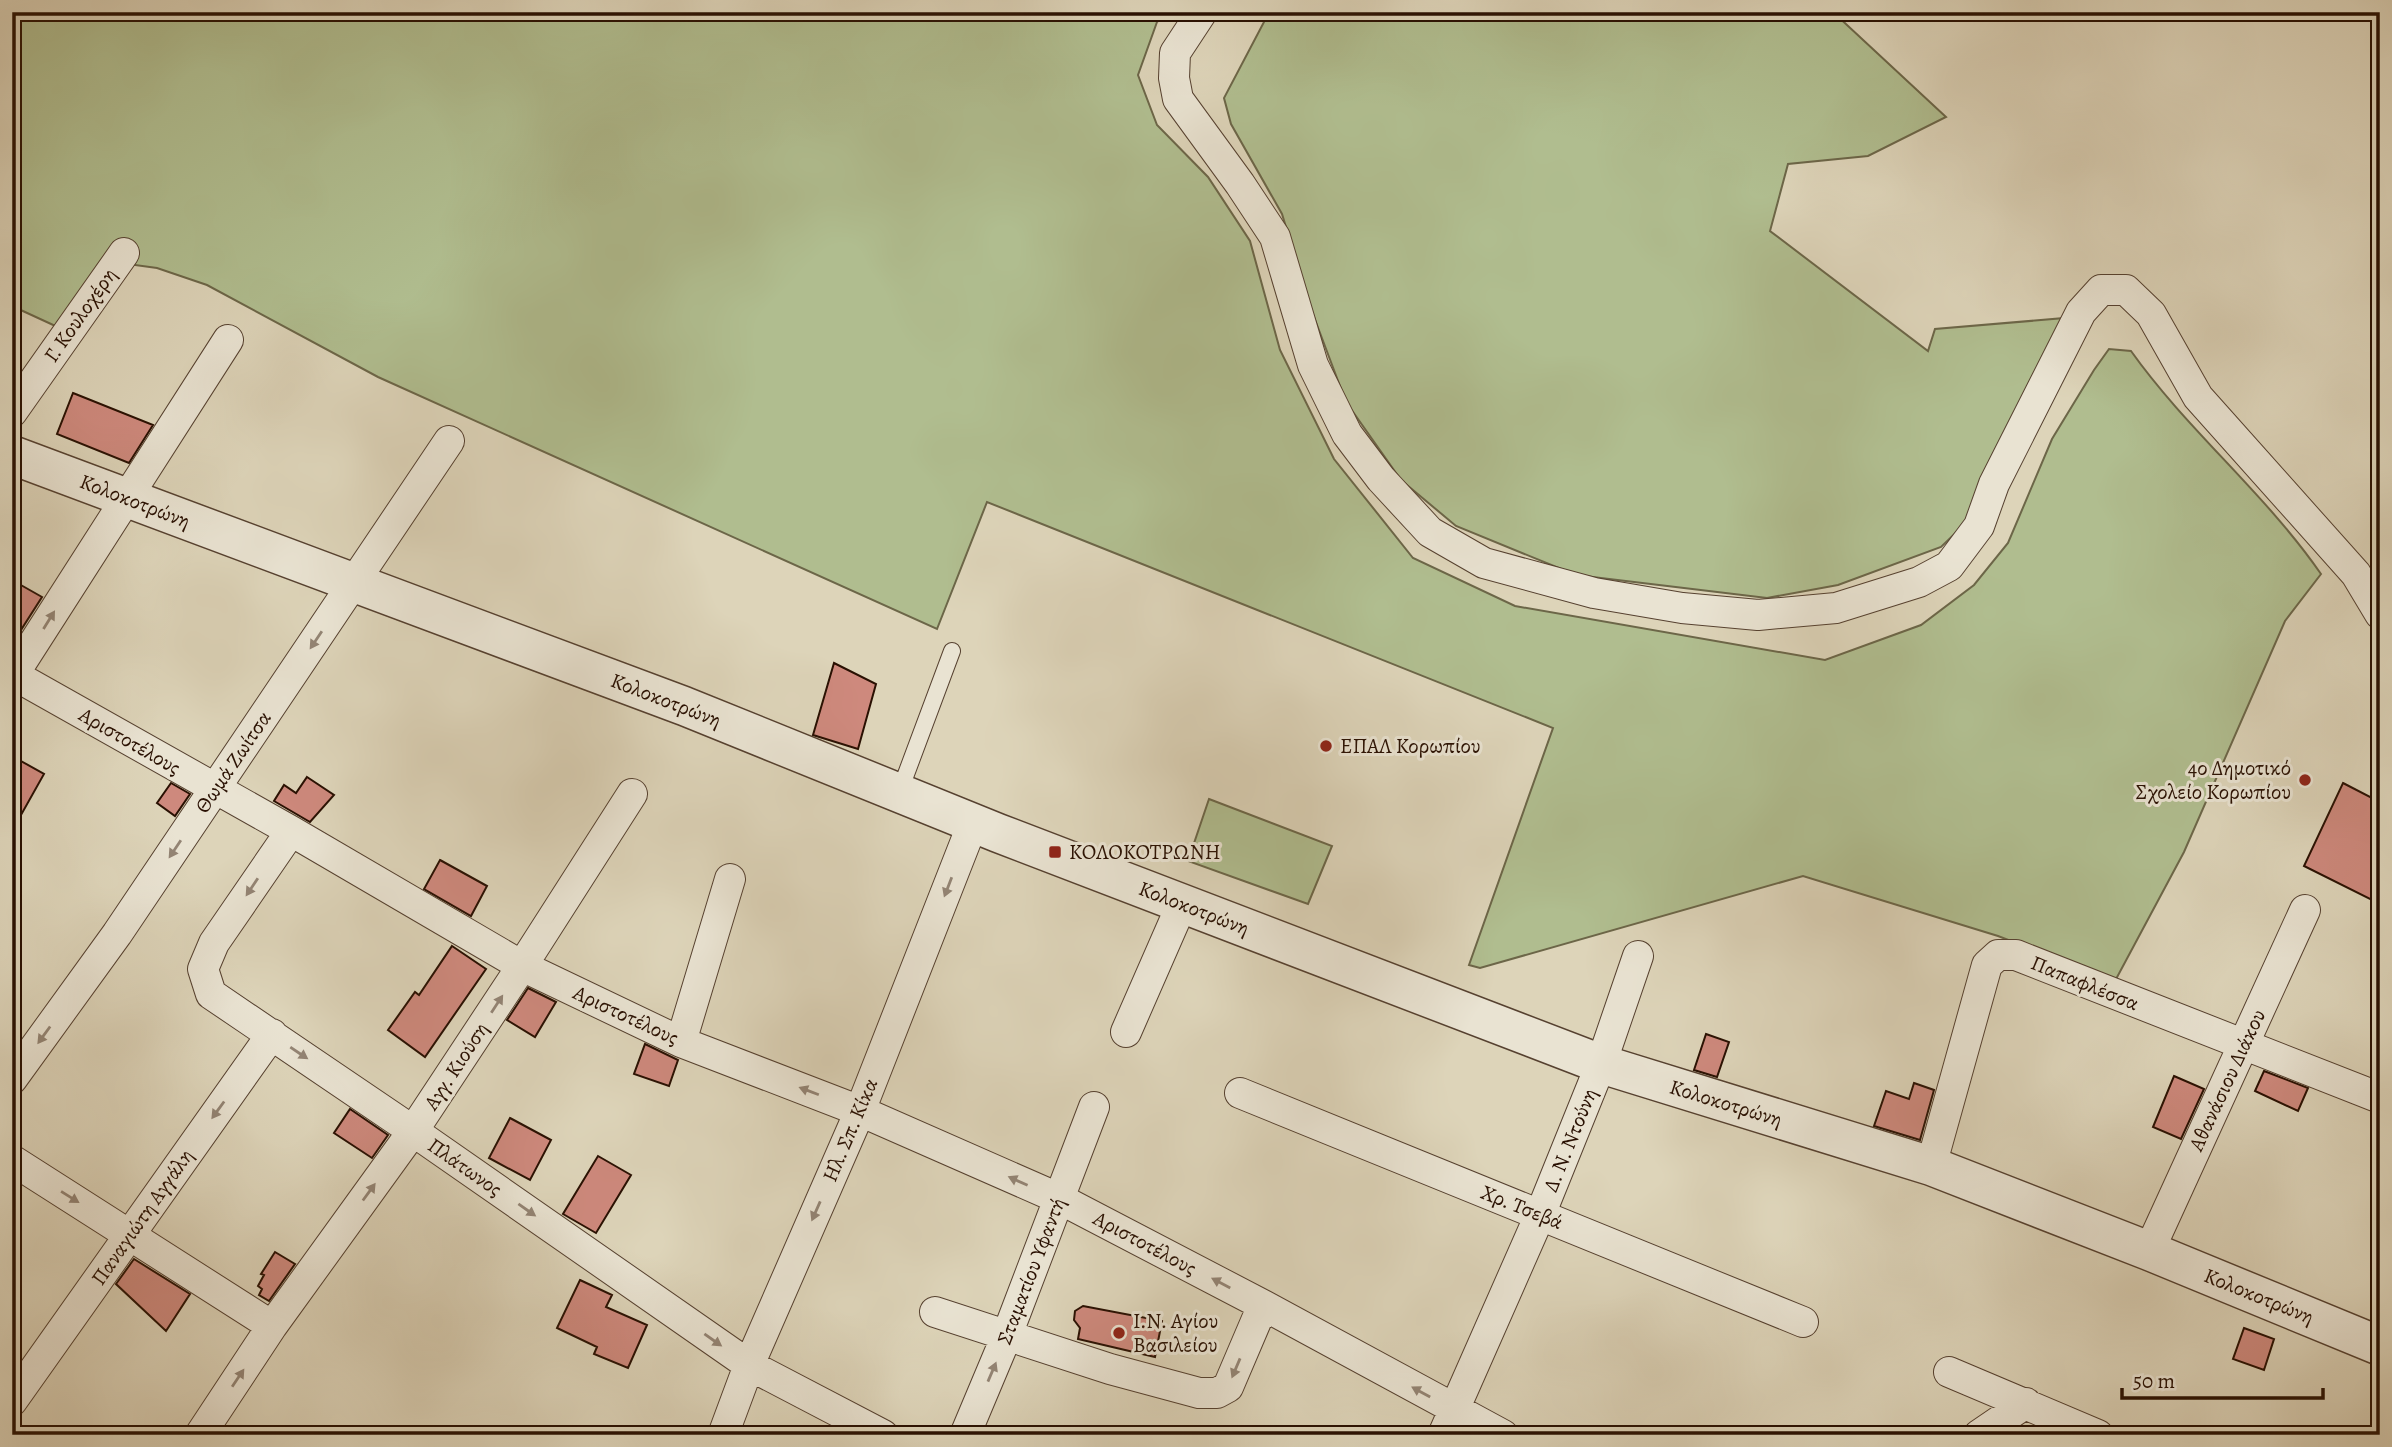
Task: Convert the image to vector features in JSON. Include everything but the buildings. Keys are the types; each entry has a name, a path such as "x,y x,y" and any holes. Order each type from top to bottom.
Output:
{"street":[{"path":"1202,12 1175,53 1174,78 1178,99 1275,237 1313,365 1347,434 1381,479 1430,532 1484,563 1594,593 1682,608 1758,615 1836,608 1919,582 1949,566 1979,526 1994,484 2081,312 2101,290 2126,290 2151,314 2198,397 2356,574 2380,614"},
{"name":"Γ. Κουλοχέρη","path":"12,412 124,253"},
{"path":"13,676 228,340"},
{"name":"Θωμά Ζωίτσα","path":"12,1079 117,934 449,441"},
{"name":"Κολοκοτρώνη","path":"12,456 684,706 973,823 1601,1064 1931,1166 2149,1251 2380,1346"},
{"name":"Αριστοτέλους","path":"13,676 290,831 522,966 681,1042 860,1111 1058,1198 1263,1305 1449,1422 1503,1435"},
{"name":"Αγγ. Κιούση","path":"200,1435 272,1326 413,1131 632,794"},
{"name":"Ηλ. Σπ. Κίκα","path":"723,1435 749,1365 860,1111 973,823"},
{"name":"Πλάτωνος","path":"290,831 215,943 204,969 211,994 749,1365 883,1435"},
{"path":"681,1042 730,879"},
{"path":"1126,1032 1182,904"},
{"name":"Αθανάσιου Διάκου","path":"2149,1251 2305,910"},
{"name":"Παπαφλέσσα","path":"1931,1166 1987,965 1998,955 2016,955 2380,1098"},
{"name":"Δ. Ν. Ντούνη","path":"1449,1422 1540,1215 1601,1064 1638,956"},
{"name":"Παναγιώτη Αγγάλη","path":"12,1401 272,1034"},
{"name":"Χρ. Τσεβά","path":"1240,1093 1804,1322"},
{"name":"Σταματίου Υφαντή","path":"965,1435 1007,1335 1094,1107"},
{"path":"12,1160 272,1326"},
{"path":"935,1312 1110,1369 1199,1393 1217,1393 1228,1387 1263,1305"},
{"path":"1949,1372 2026,1403 2064,1428 2098,1435"},
{"path":"1979,1435 2026,1403"}],"lane":[{"path":"898,793 951,651"}],"green space":[{"path":"12,12 1169,12 1157,22 1138,75 1157,125 1208,177 1250,241 1280,350 1334,459 1413,558 1515,606 1825,660 1921,625 1974,585 2008,543 2052,439 2109,349 2131,351 2177,408 2276,516 2321,574 2285,621 2184,852 2115,981 1998,936 1803,876 1480,968 1469,965 1553,728 987,502 937,629 378,377 207,285 157,268 128,264 77,336 12,306"},
{"path":"1259,12 1833,12 1946,117 1868,156 1788,164 1770,231 1928,351 1935,329 2065,318 1966,523 1941,547 1838,585 1767,598 1576,575 1456,526 1401,480 1346,402 1311,309 1282,214 1231,124 1224,98 1264,22"},
{"path":"1209,799 1332,846 1308,904 1188,861"}],"place":[{"name":"ΕΠΑΛ Κορωπίου","path":"1326,746"},
{"name":"4ο Δημοτικό Σχολείο Κορωπίου","path":"2305,780"},
{"name":"ΚΟΛΟΚΟΤΡΩΝΗ","path":"1055,852"},
{"name":"Ι.Ν. Αγίου Βασιλείου","path":"1119,1333"}]}
